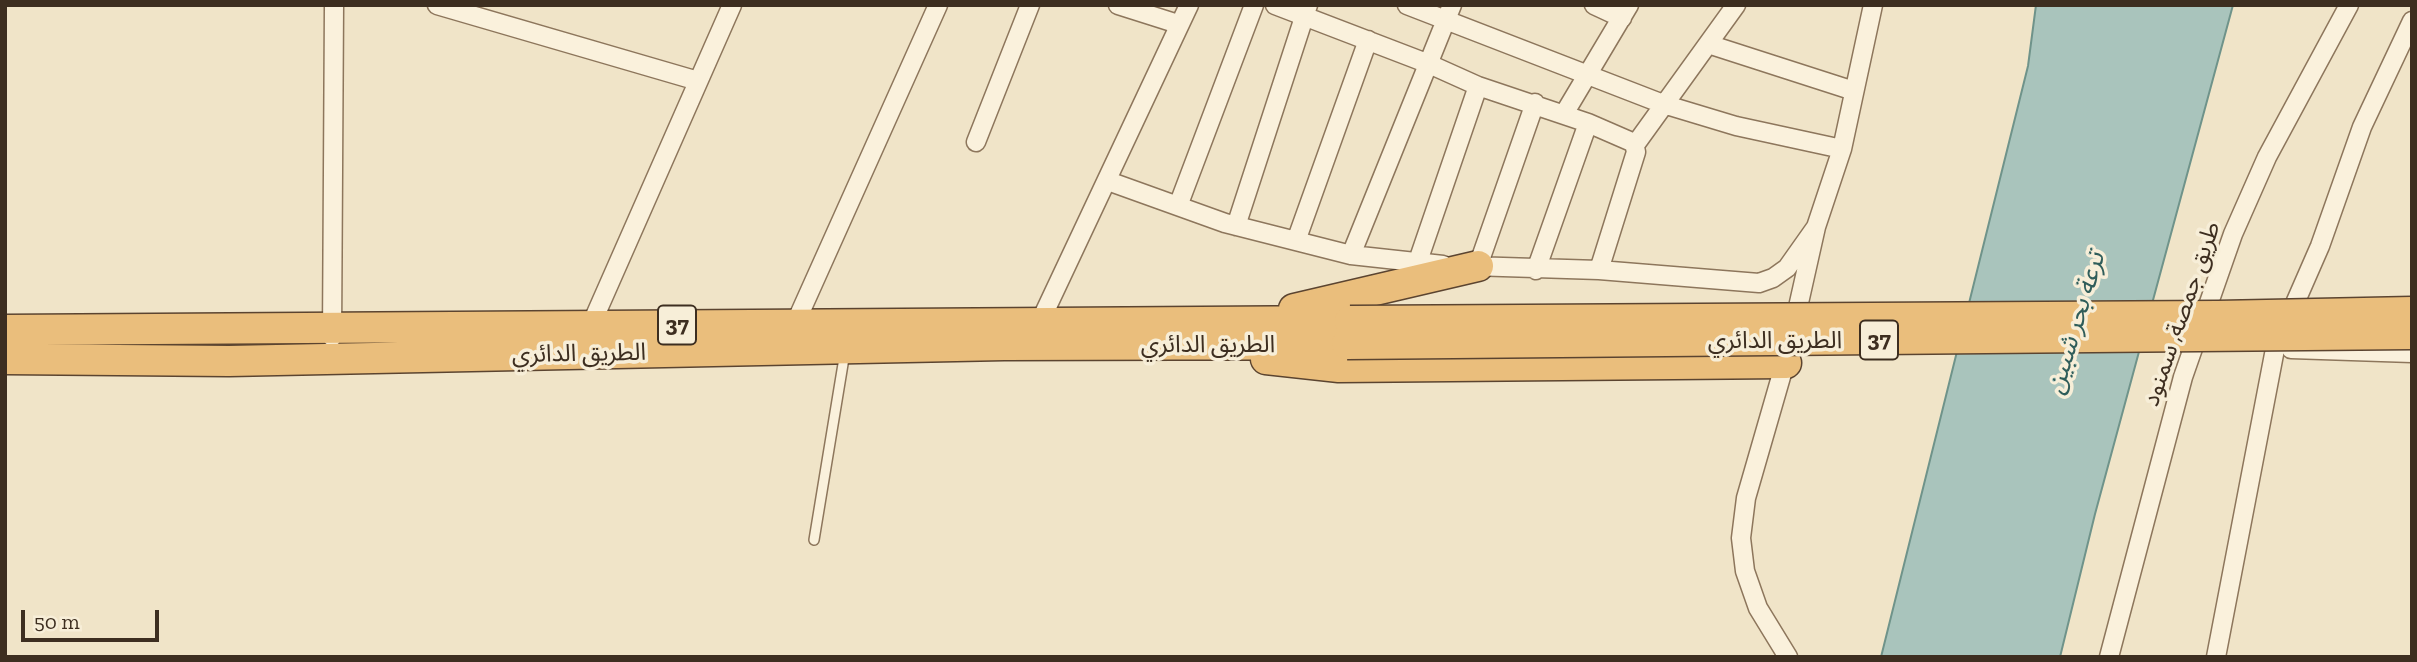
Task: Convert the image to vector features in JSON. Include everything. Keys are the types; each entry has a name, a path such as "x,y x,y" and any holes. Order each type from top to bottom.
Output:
{"highway":[{"path":"1238,333 1478,266"},
{"name":"الطريق الدائري","path":"1348,333 2412,312"},
{"name":"الطريق الدائري","path":"5,330 1039,324 1238,333"},
{"name":"الطريق الدائري","path":"5,359 332,358 845,348 1238,333 2412,334"},
{"path":"1238,333 1272,361 1339,367 1786,363"}],"street":[{"path":"332,358 334,5"},
{"path":"438,5 698,81"},
{"path":"794,324 938,5"},
{"path":"976,142 1030,5"},
{"path":"1118,5 1178,24"},
{"path":"1039,324 1189,5"},
{"path":"1178,206 1254,5"},
{"path":"1275,5 1306,11 1478,86 1588,122 1635,145"},
{"path":"1407,5 1450,12 1587,74 1663,104 1736,126 1842,149"},
{"path":"1564,114 1625,11 1594,5"},
{"path":"1599,270 1636,152 1635,145 1736,5"},
{"path":"1788,657 1758,608 1745,571 1741,538 1746,498 1786,363 1816,227 1842,149 1873,5"},
{"name":"طريق جمصة, سمنود","path":"2109,657 2193,346 2233,234 2267,157 2349,5"},
{"path":"590,325 698,81 726,7"},
{"path":"1236,226 1306,11"},
{"path":"1351,255 1450,12"},
{"path":"2216,657 2275,349 2320,246 2362,127 2412,22"},
{"path":"1296,241 1368,40"},
{"path":"1708,44 1854,92"},
{"path":"1417,264 1478,86"},
{"path":"1478,266 1535,103"},
{"path":"1536,270 1588,122"},
{"path":"1108,181 1236,226 1351,255 1417,264 1599,270 1759,283 1773,278 1787,268 1816,227"},
{"path":"2193,346 2412,354"}],"lane":[{"path":"814,540 845,348"}],"water":[{"name":"ترعة بحر شبين","path":"2036,5 2233,5 2095,514 2060,657 1881,657 2028,66"}]}
